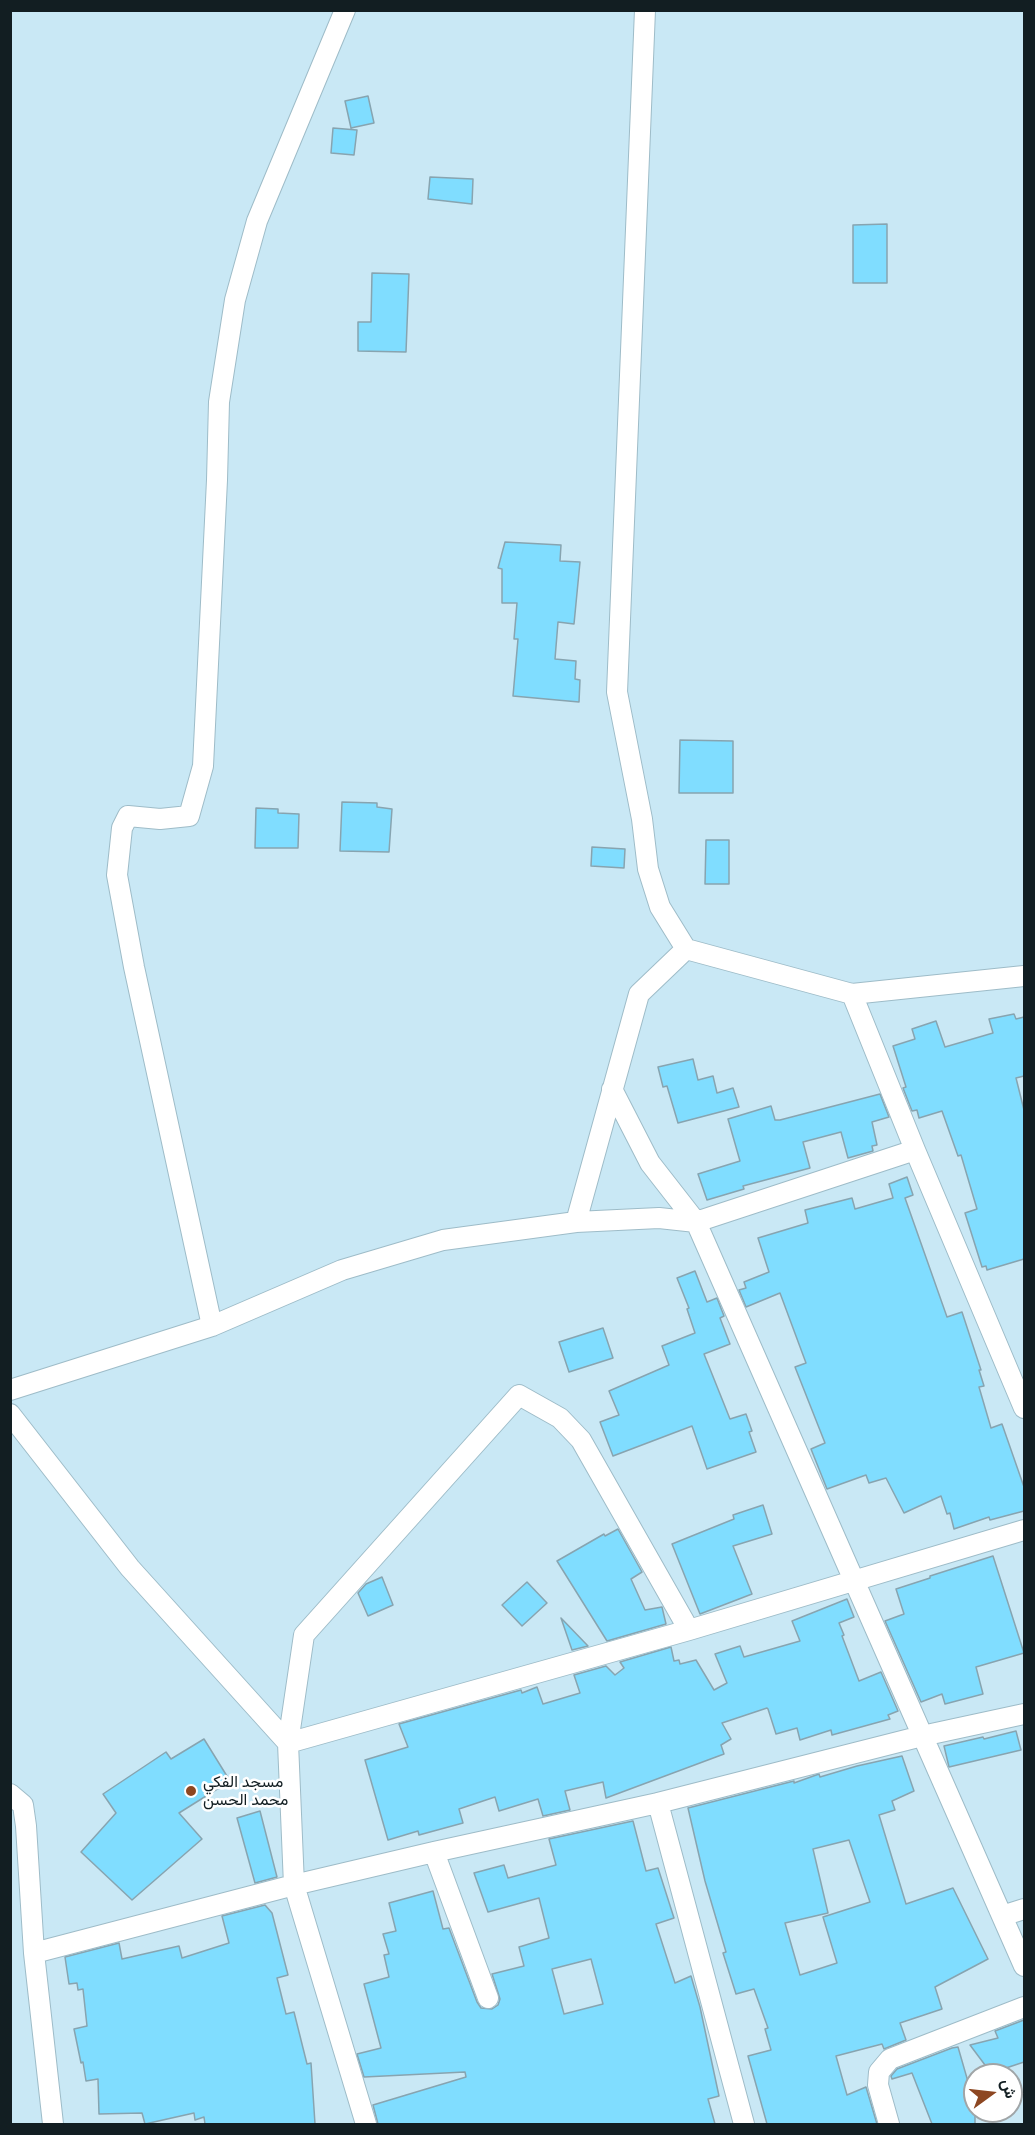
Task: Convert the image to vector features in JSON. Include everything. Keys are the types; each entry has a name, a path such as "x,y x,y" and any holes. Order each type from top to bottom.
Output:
{"street":[{"path":"212,1326 134,967 117,875 119,854 122,828 128,816 160,819 189,816 203,766 219,402 236,300 257,221 345,10"},
{"path":"645,10 617,692 642,819 648,869 660,907 686,949 852,994 1024,976"},
{"path":"576,1222 639,994 686,949"},
{"path":"852,994 1024,1408"},
{"path":"612,1089 650,1163 696,1222 1024,1966"},
{"path":"10,1390 212,1326 342,1270 444,1240 576,1222 641,1218 696,1222 915,1150"},
{"path":"366,2124 294,1885 288,1743 304,1635 519,1395 560,1418 581,1440 689,1630"},
{"path":"10,1414 130,1568 288,1743"},
{"path":"288,1743 689,1630 1024,1530"},
{"path":"34,1953 294,1885 658,1803 922,1736 1024,1714"},
{"path":"10,1794 23,1805 26,1826 34,1953 53,2124"},
{"path":"658,1803 744,2124"},
{"path":"434,1852 488,1998"},
{"path":"1002,1916 1024,1909"},
{"path":"889,2124 878,2085 879,2072 890,2059 1024,2007"}],"building":[{"path":"368,96 374,123 351,128 345,101"},
{"path":"333,128 357,130 354,155 331,153"},
{"path":"430,177 473,179 472,204 428,199"},
{"path":"887,224 887,283 853,283 853,225"},
{"path":"372,273 409,274 406,352 358,351 358,322 371,322"},
{"path":"505,542 561,545 560,561 580,562 574,624 558,622 555,659 576,661 575,679 580,680 579,702 513,696 518,639 514,639 517,603 502,603 502,569 498,568"},
{"path":"680,740 733,741 733,793 679,793"},
{"path":"342,802 377,803 377,807 392,809 389,852 340,851"},
{"path":"256,808 278,809 278,813 299,814 298,848 255,848"},
{"path":"706,840 729,840 729,884 705,884"},
{"path":"592,847 625,849 624,868 591,866"},
{"path":"1014,1014 1016,1019 1024,1017 1024,1076 1016,1078 1024,1110 1024,1259 987,1270 986,1266 982,1267 965,1213 977,1209 961,1155 958,1156 942,1111 919,1118 917,1110 912,1111 903,1088 906,1087 893,1046 915,1039 912,1029 936,1021 945,1047 993,1033 989,1019"},
{"path":"693,1059 698,1080 713,1076 717,1093 733,1088 739,1107 678,1123 667,1086 663,1087 658,1067"},
{"path":"880,1094 889,1117 872,1122 877,1145 872,1146 873,1151 848,1158 841,1132 803,1142 810,1168 743,1186 744,1189 707,1200 698,1174 740,1161 728,1119 771,1106 775,1120 780,1120"},
{"path":"907,1177 913,1195 905,1198 947,1317 962,1312 981,1370 979,1370 984,1386 979,1387 991,1428 1002,1424 1024,1487 1024,1511 990,1520 989,1517 954,1529 950,1513 947,1514 941,1496 904,1513 886,1478 869,1483 866,1475 827,1489 811,1449 825,1443 795,1367 806,1363 780,1293 746,1307 739,1290 746,1288 744,1282 769,1272 758,1238 808,1223 805,1210 852,1198 855,1209 893,1198 889,1184"},
{"path":"695,1271 707,1302 717,1298 724,1316 720,1318 730,1344 704,1354 730,1419 746,1414 756,1452 707,1469 692,1426 613,1456 600,1422 619,1415 609,1391 669,1365 662,1346 695,1333 687,1309 689,1308 677,1278"},
{"path":"603,1328 613,1358 569,1372 559,1342"},
{"path":"763,1505 772,1534 733,1546 752,1594 700,1614 672,1544 734,1519 733,1515"},
{"path":"618,1529 642,1572 631,1579 645,1610 662,1607 666,1624 607,1641 557,1561 604,1534 605,1536"},
{"path":"993,1556 1024,1653 976,1667 983,1694 945,1704 942,1694 921,1702 885,1621 904,1614 896,1589"},
{"path":"382,1577 393,1605 368,1616 358,1593 366,1584"},
{"path":"527,1582 547,1603 522,1626 502,1605"},
{"path":"847,1599 854,1617 839,1623 844,1635 842,1636 859,1681 881,1672 898,1711 888,1715 890,1719 832,1735 831,1730 800,1740 797,1728 776,1734 767,1708 722,1723 731,1739 721,1745 724,1754 606,1798 603,1782 565,1791 570,1810 543,1816 538,1799 499,1811 495,1797 459,1809 463,1823 419,1835 418,1831 388,1840 365,1760 408,1747 399,1724 521,1690 522,1693 537,1687 543,1704 580,1693 574,1675 606,1666 615,1675 624,1668 620,1662 671,1647 674,1661 679,1660 680,1664 696,1660 714,1690 727,1683 715,1654 740,1646 744,1657 800,1641 792,1621"},
{"path":"561,1618 588,1646 572,1650"},
{"path":"1016,1731 1021,1750 949,1767 944,1746"},
{"path":"204,1739 230,1781 179,1813 202,1839 132,1900 81,1852 116,1813 103,1794 166,1752 171,1759"},
{"path":"902,1756 914,1791 892,1801 895,1810 879,1815 906,1904 953,1888 988,1959 935,1987 942,2009 900,2023 906,2040 884,2049 882,2044 836,2056 847,2095 866,2087 877,2124 767,2124 748,2056 771,2050 765,2029 768,2028 754,1989 736,1994 723,1953 726,1952 705,1881 688,1808","holes":["849,1840 870,1902 823,1917 837,1963 800,1975 785,1923 828,1913 813,1849"]},
{"path":"260,1811 277,1877 255,1883 237,1818"},
{"path":"633,1821 646,1871 658,1868 674,1918 656,1924 675,1983 691,1976 700,2007 719,2096 708,2099 715,2124 378,2124 373,2105 466,2077 465,2072 364,2077 357,2054 381,2048 364,1984 389,1977 384,1955 389,1954 383,1934 396,1931 389,1903 433,1891 443,1929 449,1928 477,2002 481,2008 492,2009 498,2005 500,1999 492,1974 524,1966 519,1947 549,1938 539,1898 488,1912 474,1873 504,1865 508,1878 556,1865 549,1839","holes":["591,1959 603,2004 564,2014 552,1969"]},
{"path":"265,1905 272,1913 288,1975 277,1978 286,2014 294,2012 307,2064 311,2063 315,2124 205,2124 204,2117 195,2120 194,2113 145,2124 142,2113 99,2114 98,2079 86,2081 74,2029 87,2026 83,1989 78,1990 77,1983 69,1984 65,1957 119,1943 122,1959 179,1946 182,1958 229,1943 222,1916"},
{"path":"1024,2020 1024,2062 984,2063 970,2045 998,2038 995,2031"},
{"path":"958,2047 963,2064 963,2123 975,2124 932,2124 912,2073 892,2079 891,2076 897,2069"}],"place":[{"name":"مسجد الفكي محمد الحسن","path":"191,1791"}]}
